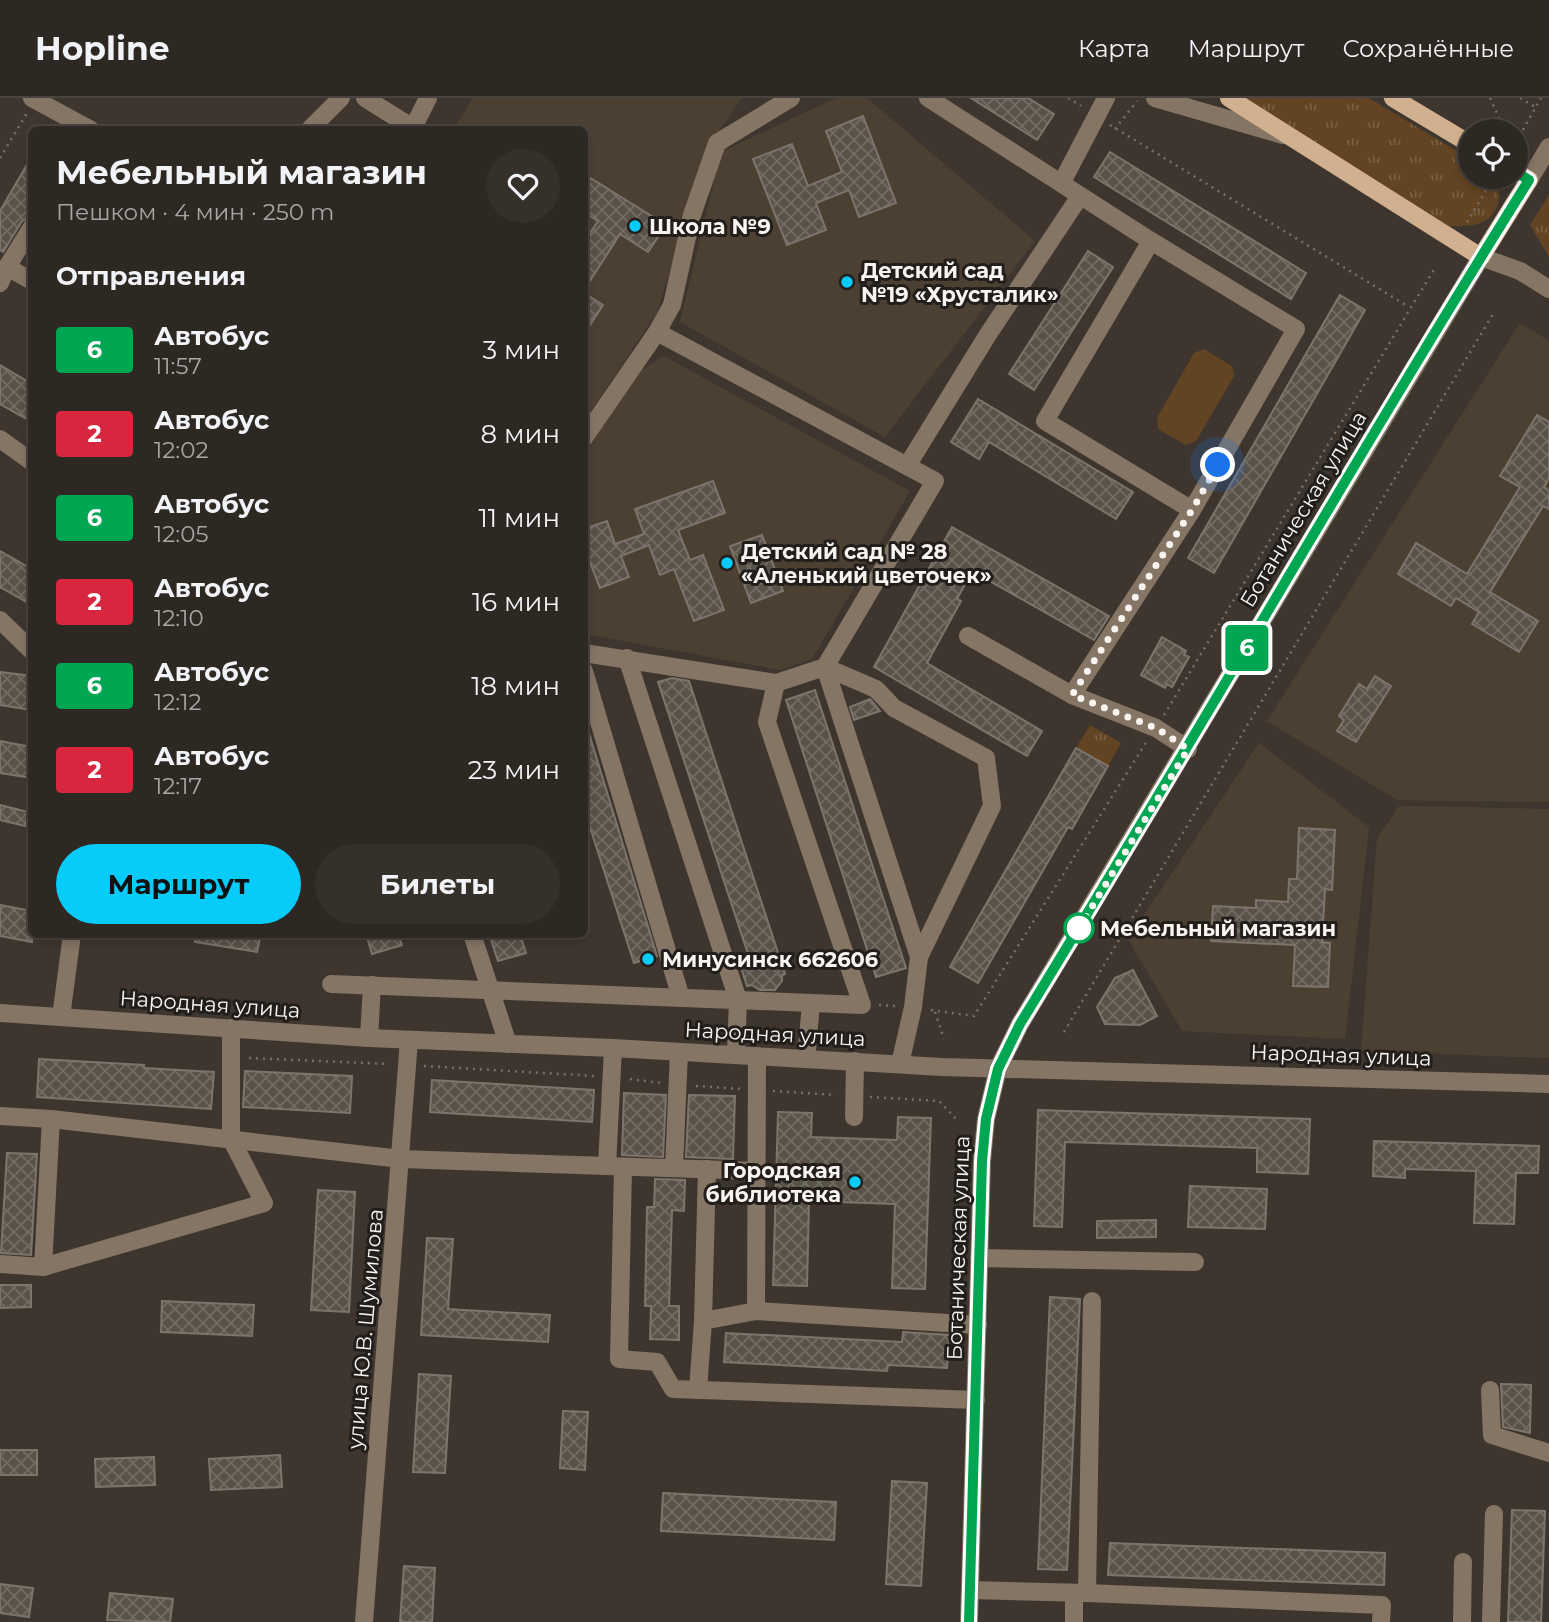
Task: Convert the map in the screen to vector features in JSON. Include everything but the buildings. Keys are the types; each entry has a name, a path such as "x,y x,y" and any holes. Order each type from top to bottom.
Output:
{"main road":[{"path":"1230,98 1481,257"},
{"path":"1393,98 1458,137"},
{"name":"Ботаническая улица","path":"1481,257 1515,189"}],"street":[{"path":"313,126 341,98"},
{"path":"365,98 408,126"},
{"path":"414,126 428,98"},
{"path":"588,432 657,332 672,305 692,215 718,143 791,98"},
{"path":"928,98 1151,241 1296,329 1192,510 1072,695"},
{"path":"1062,182 1106,98"},
{"path":"1155,98 1292,137"},
{"path":"33,99 84,126"},
{"name":"Ботаническая улица","path":"1528,169 1549,146"},
{"path":"906,466 1080,196"},
{"path":"28,234 3,275 28,280"},
{"path":"1151,241 1045,421 1192,510"},
{"path":"1481,257 1520,271 1549,289"},
{"name":"Ботаническая улица","path":"969,1622 982,1161 986,1119 998,1069 1020,1024 1188,749 1481,257"},
{"path":"588,653 776,683 825,667 935,481 657,332"},
{"path":"0,439 28,459"},
{"path":"0,620 28,647"},
{"path":"968,636 1072,695 1156,728 1188,749"},
{"path":"627,658 738,1000 736,1055"},
{"path":"825,667 876,689 894,708 986,758 992,806 919,957 913,1007 900,1064"},
{"path":"825,667 919,957"},
{"path":"331,984 862,1005 767,722 776,683"},
{"path":"588,684 681,998"},
{"path":"61,1017 71,938"},
{"path":"473,938 508,1044"},
{"path":"369,1038 372,985"},
{"path":"806,1059 811,1004"},
{"name":"Народная улица","path":"0,1013 369,1038 998,1069 1549,1084"},
{"path":"0,1264 43,1267 264,1203 231,1139 231,1028"},
{"name":"улица Ю.В. Шумилова","path":"364,1622 409,1040"},
{"path":"612,1048 619,1359 657,1362 673,1389 976,1400"},
{"path":"674,1168 679,1052"},
{"path":"755,1311 757,1056"},
{"path":"854,1117 855,1062"},
{"path":"0,1116 51,1119 401,1159 756,1171"},
{"path":"43,1267 51,1119"},
{"path":"698,1390 707,1169"},
{"path":"979,1258 1195,1262"},
{"path":"1074,1622 1081,1593 1093,1301"},
{"path":"702,1321 755,1311 978,1325"},
{"path":"1490,1390 1492,1435 1549,1453"},
{"path":"1492,1622 1494,1514"},
{"path":"1462,1622 1463,1562"},
{"path":"970,1590 1382,1605 1381,1622"}],"path":[{"path":"1068,98 1409,307"},
{"path":"1115,129 1139,98"},
{"path":"1490,98 1500,119"},
{"path":"1520,98 1537,108"},
{"path":"1528,123 1541,98"},
{"path":"0,158 33,99"},
{"path":"1467,222 1488,189"},
{"path":"974,1016 1156,728 1435,268"},
{"path":"1064,1032 1493,314"},
{"path":"935,1011 944,1039"}],"shaded area":[{"name":"Школа №9","path":"473,98 742,98 714,138 656,314 588,416 588,126 456,126"},
{"name":"Детский сад №19 «Хрусталик»","path":"836,98 867,98 1035,241 885,437 680,322 721,152"},
{"path":"1520,323 1549,341 1549,802 1397,800 1267,721"},
{"name":"Детский сад № 28 «Аленький цветочек»","path":"664,356 910,491 812,659 780,670 588,635 588,450 635,374"},
{"path":"1259,743 1369,827 1345,1039 1182,1031 1128,939"},
{"path":"1399,806 1549,809 1549,1058 1361,1051 1377,838"}],"green space":[{"path":"1245,98 1369,98 1458,152 1458,189 1498,189 1499,199 1493,213 1481,223 1449,226"},
{"path":"1549,195 1549,257 1530,225"},
{"path":"1204,349 1232,366 1234,376 1196,441 1186,445 1158,429 1157,418 1194,353"},
{"path":"1090,725 1121,743 1108,766 1076,748"}],"bus line":[{"name":"6","path":"969,1622 982,1161 986,1119 998,1069 1020,1024 1188,749 1382,419 1523,189"}],"place":[{"name":"Школа №9","path":"635,226"},
{"name":"Детский сад №19 «Хрусталик»","path":"847,282"},
{"name":"Детский сад № 28 «Аленький цветочек»","path":"727,563"},
{"name":"Мебельный магазин","path":"1079,928"},
{"name":"Минусинск 662606","path":"648,959"},
{"name":"Городская библиотека","path":"855,1182"}],"route":[{"path":"1079,928 1076,933 1188,749 1156,728 1072,695 1192,510 1218,465"}]}
